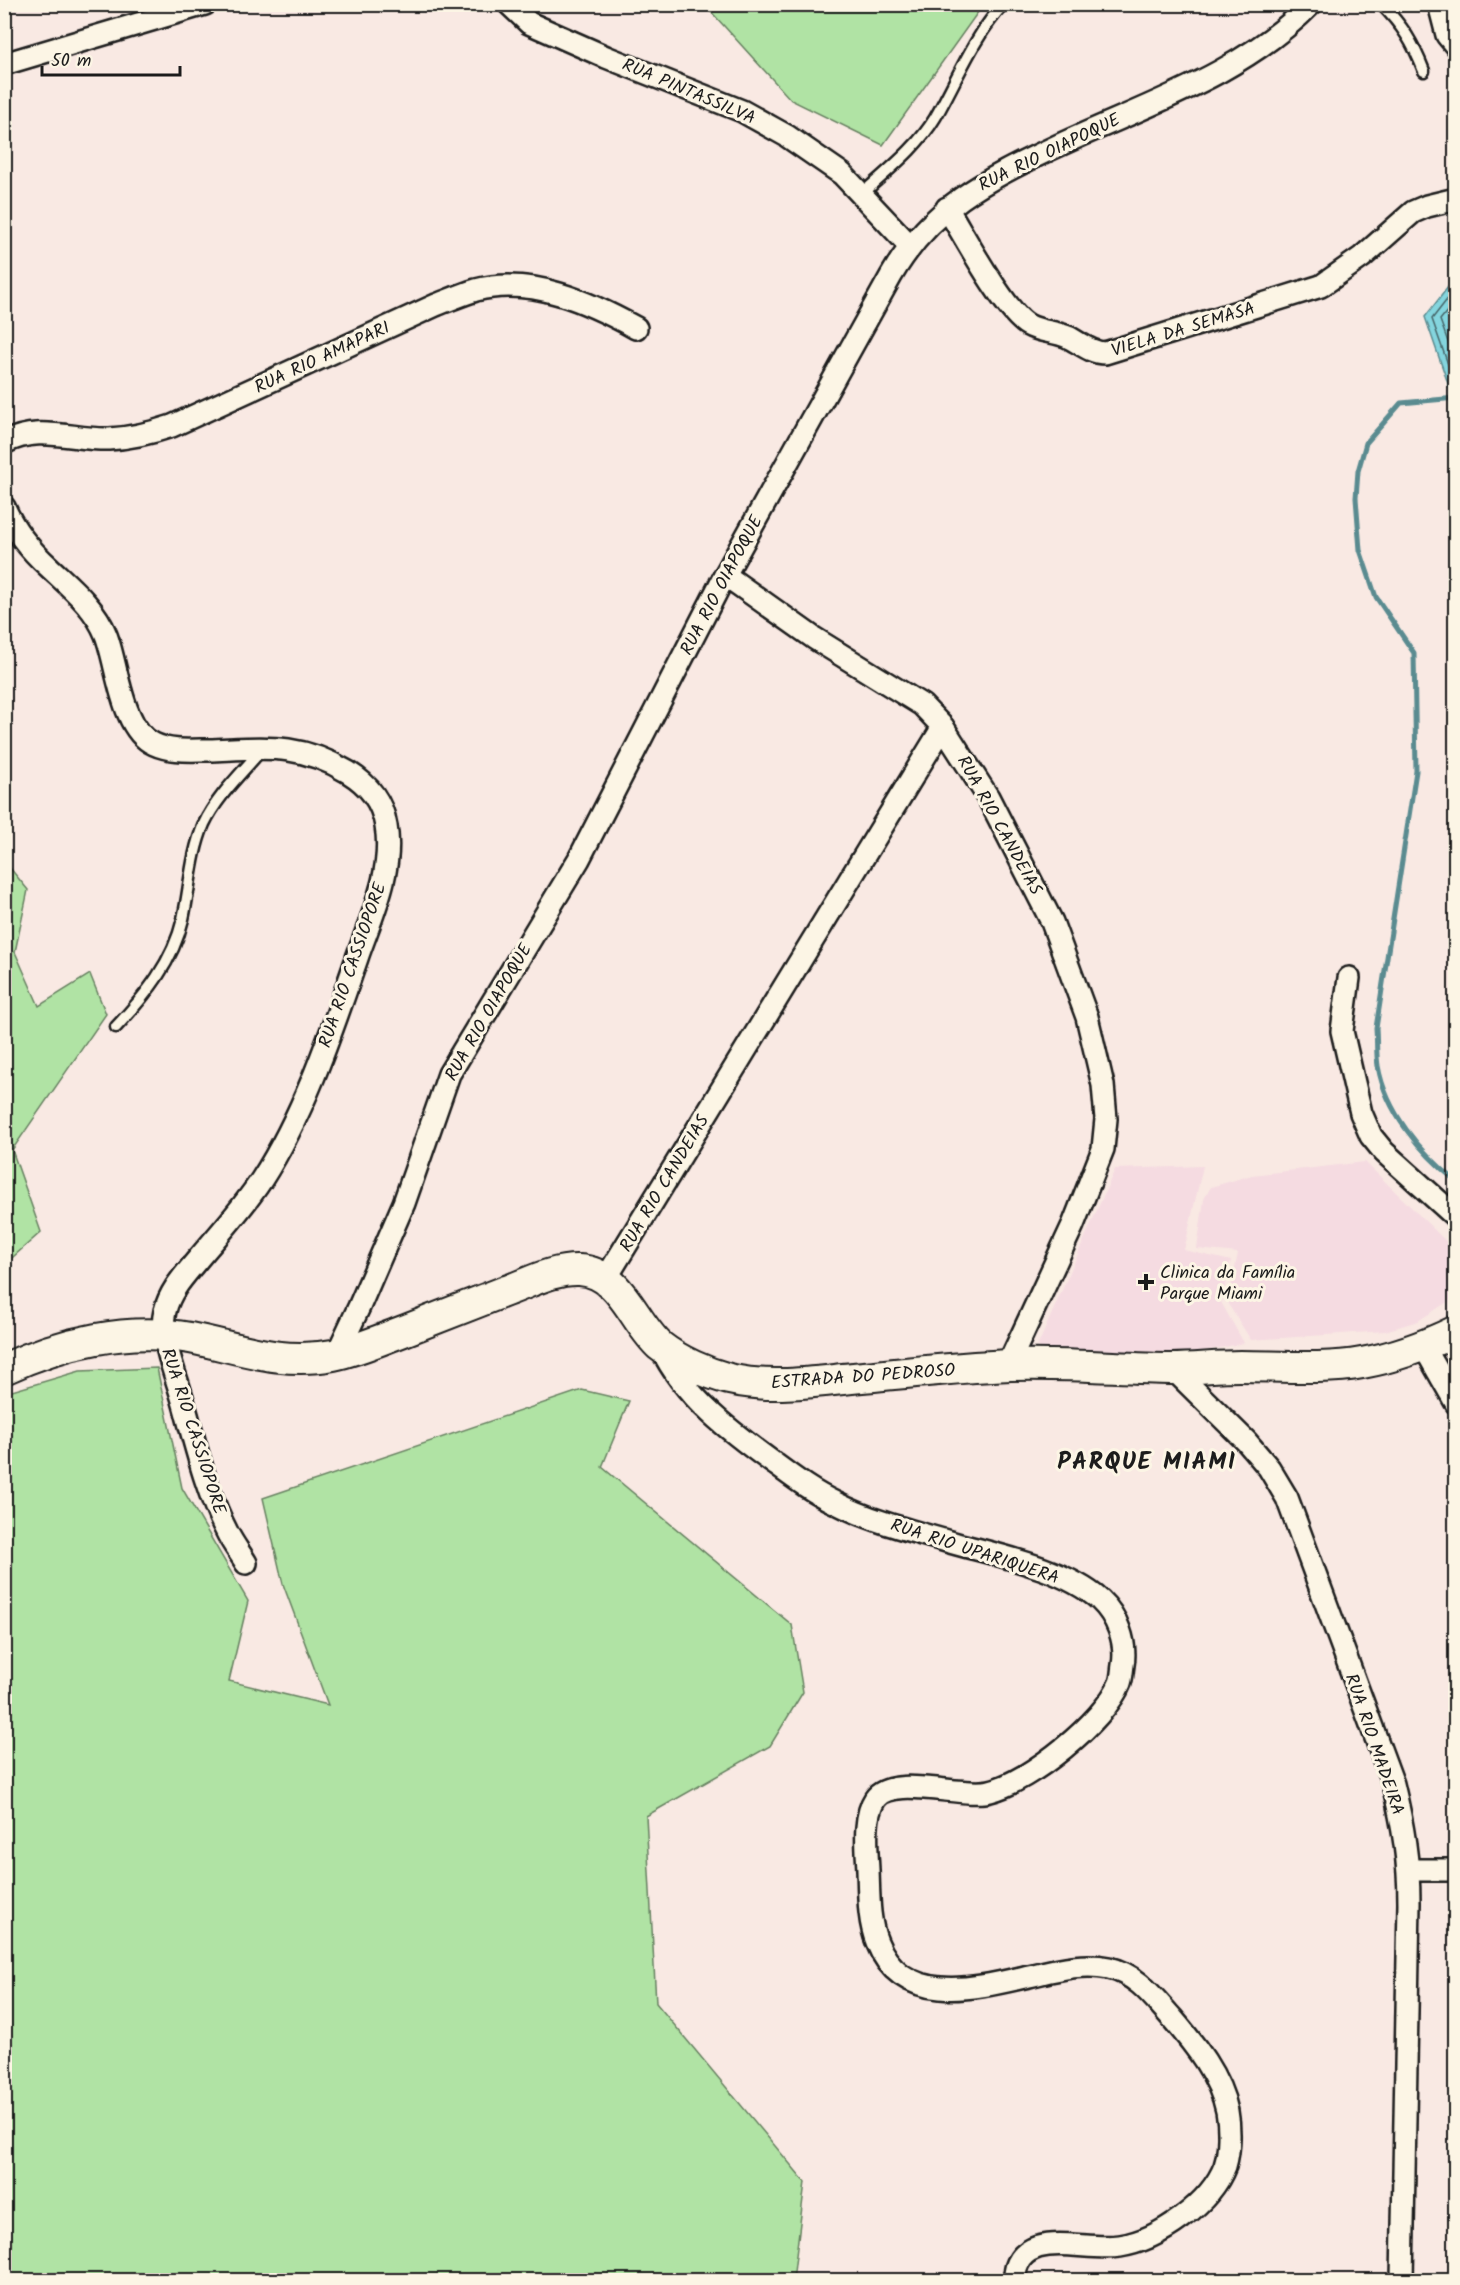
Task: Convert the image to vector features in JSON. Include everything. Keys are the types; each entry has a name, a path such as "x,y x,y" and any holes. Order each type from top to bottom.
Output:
{"main road":[{"name":"ESTRADA DO PEDROSO","path":"4,1368 56,1349 89,1340 121,1336 190,1338 280,1358 337,1354 372,1343 548,1275 581,1270 594,1273 617,1290 660,1345 681,1359 720,1376 756,1384 777,1385 1008,1365 1173,1369 1358,1364 1424,1347 1455,1331"}],"street":[{"path":"4,64 205,4"},
{"name":"RUA PINTASSILVA","path":"509,4 529,23 556,36 761,120 817,155 842,174 910,246"},
{"name":"RUA RIO OIAPOQUE","path":"337,1354 404,1203 449,1074 579,859 725,575 910,246 947,208 975,187 1009,168 1113,120 1166,99 1238,62 1292,24 1311,4"},
{"path":"1439,4 1447,35 1455,46"},
{"name":"VIELA DA SEMASA","path":"947,208 1002,297 1016,315 1028,325 1065,336 1099,353 1113,351 1321,286 1362,256 1413,212 1455,199"},
{"name":"RUA RIO AMAPARI","path":"4,443 29,433 51,432 107,439 138,437 172,426 436,305 477,290 516,286 558,294 600,308 636,328"},
{"name":"RUA RIO CASSIOPORE","path":"4,507 25,542 81,597 98,620 106,635 129,715 138,732 151,743 164,748 182,750 263,748 292,749 314,754 357,778 368,788 379,802 386,827 387,857 382,887 345,992 291,1127 260,1182 176,1286 165,1312 164,1336 199,1457 228,1534 246,1563"},
{"path":"725,575 814,638 921,705 943,727"},
{"name":"RUA RIO CANDEIAS","path":"605,1280 943,727 988,797 1052,922 1087,1017 1103,1085 1106,1119 1103,1149 1073,1225 1008,1365"},
{"path":"1349,978 1342,1031 1360,1113 1371,1136 1390,1158 1455,1217"},
{"name":"RUA RIO UPARIQUERA","path":"660,1345 671,1368 694,1398 730,1430 799,1481 836,1504 874,1518 1044,1570 1077,1584 1101,1601 1118,1623 1125,1654 1120,1684 1101,1714 1034,1772 1011,1785 984,1793 898,1787 884,1791 875,1799 869,1814 867,1847 871,1919 877,1943 888,1962 904,1976 940,1990 963,1990 1066,1967 1086,1965 1112,1968 1133,1977 1151,1994 1202,2057 1218,2084 1227,2112 1226,2164 1213,2187 1196,2206 1170,2225 1141,2240 1122,2246 1037,2247 1017,2262 1015,2280"},
{"path":"1424,1347 1455,1403"},
{"name":"RUA RIO MADEIRA","path":"1173,1369 1269,1468 1287,1498 1393,1784 1404,1826 1409,1870 1402,2280"},
{"path":"1409,1870 1455,1870"}],"lane":[{"path":"862,194 905,155 923,135 990,22 1004,4"},
{"path":"1381,4 1401,25 1412,41 1424,71"},
{"path":"116,1027 143,998 163,969 177,942 196,849 207,819 263,748"}],"shaded area":[{"path":"1365,1162 1455,1250 1455,1297 1418,1321 1385,1331 1251,1340 1228,1304 1238,1253 1197,1249 1204,1199 1211,1187 1252,1175"},
{"name":"Clinica da Família Parque Miami","path":"1203,1166 1184,1250 1231,1261 1221,1302 1244,1343 1174,1357 1043,1354 1038,1345 1115,1169"}],"green space":[{"path":"705,5 983,5 883,145 791,100"},
{"path":"5,862 28,890 15,952 39,1006 90,974 106,1014 12,1150 41,1232 5,1264"},
{"path":"157,1368 182,1488 248,1601 229,1681 328,1705 283,1584 263,1498 582,1390 629,1401 602,1467 792,1625 803,1692 770,1746 646,1816 656,2003 805,2182 793,2280 5,2280 5,1393 80,1371"}],"water":[{"path":"1455,278 1455,425 1453,398 1425,317"}],"waterway":[{"path":"1456,398 1401,403 1366,443 1358,471 1356,498 1360,550 1376,597 1414,653 1416,771 1376,1028 1378,1066 1388,1099 1406,1130 1456,1181"}],"place":[{"name":"Clinica da Família Parque Miami","path":"1146,1282"}],"district":[{"name":"PARQUE MIAMI","path":"1147,1461"}]}
